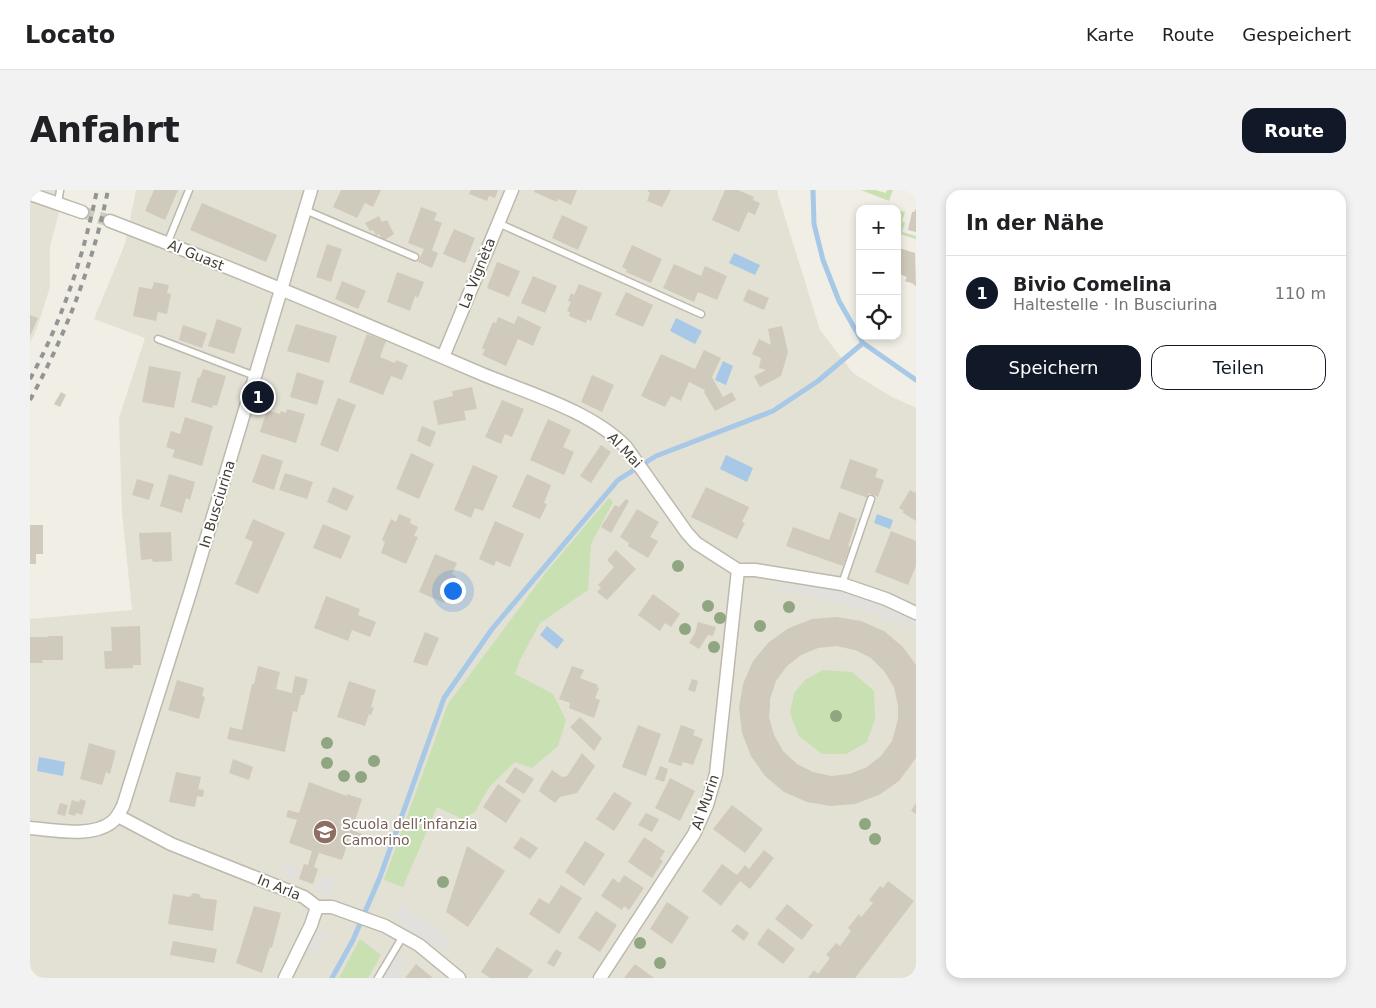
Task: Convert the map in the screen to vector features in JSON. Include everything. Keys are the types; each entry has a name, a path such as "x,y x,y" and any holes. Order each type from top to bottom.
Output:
{"street":[{"name":"In Busciurina","path":"118,816 190,593 310,190"},
{"name":"La Vignèta","path":"443,357 512,190"},
{"path":"30,194 82,212"},
{"name":"Al Guast","path":"110,221 280,290"},
{"name":"Al Mai","path":"280,290 593,421 619,440 634,456 696,543 738,570"},
{"path":"738,570 756,570 842,584 886,599 916,613"},
{"name":"Al Murin","path":"600,978 694,834 706,805 716,774 738,570"},
{"path":"30,828 72,832 94,830 111,822 118,816"},
{"name":"In Arla","path":"118,816 172,844 304,897 317,907 332,907 347,911 385,926 419,945 459,978"},
{"path":"285,978 311,924 317,907"}],"lane":[{"path":"58,204 60,190"},
{"path":"167,244 189,190"},
{"path":"305,210 415,257"},
{"path":"498,223 701,314"},
{"path":"158,340 255,376"},
{"path":"842,584 871,499"},
{"path":"378,978 403,936"}],"shaded area":[{"path":"30,190 65,190 50,246 50,287 37,328 30,343"},
{"path":"136,190 777,190 820,330 853,373 890,396 916,408 916,978 30,978 30,619 132,610 122,512 119,418 145,338 94,319 125,244"},
{"path":"783,581 856,594 916,619 916,630 840,602 779,590"},
{"path":"284,863 299,868 295,880 280,875"},
{"path":"320,875 335,880 330,895 316,889"},
{"path":"401,905 451,940 443,952 393,917"},
{"path":"317,931 329,933 318,954 305,954"},
{"path":"399,953 407,959 396,978 383,978"}],"green space":[{"path":"861,190 875,190 886,193 887,190 893,190 889,201"},
{"path":"901,211 905,212 902,221 905,223 902,232 916,236 916,239 901,234"},
{"path":"609,498 613,502 591,544 588,590 540,623 520,660 515,674 553,694 566,720 558,746 532,768 515,762 490,786 475,812 462,819 437,807 403,887 384,880 448,704 547,571"},
{"path":"823,670 852,672 874,691 875,719 867,742 846,754 822,754 799,736 790,713 794,693 806,679"},
{"path":"360,939 381,955 368,978 339,978"}],"water":[{"path":"734,253 760,265 755,275 729,263"},
{"path":"676,318 702,331 695,344 670,331"},
{"path":"723,361 733,366 726,385 715,380"},
{"path":"726,455 753,468 747,482 720,469"},
{"path":"877,514 893,520 890,529 874,523"},
{"path":"547,626 564,640 557,649 540,635"},
{"path":"39,757 65,762 63,776 37,771"}],"building":[{"path":"154,190 178,190 165,220 145,211"},
{"path":"341,190 381,190 373,207 365,203 357,218 333,207"},
{"path":"471,190 498,190 495,198 489,196 487,201 469,194"},
{"path":"535,190 577,190 571,205 558,199 557,202 534,192"},
{"path":"647,190 671,190 662,207 647,201 650,193"},
{"path":"725,190 738,190 754,197 753,200 760,203 755,215 748,212 739,232 712,220"},
{"path":"202,203 277,235 266,262 190,230"},
{"path":"421,207 437,213 434,220 442,223 432,250 438,253 432,268 418,262 424,249 408,243"},
{"path":"916,209 916,232 908,230 912,212"},
{"path":"562,215 588,227 578,250 552,238"},
{"path":"379,216 382,222 387,220 394,234 383,241 379,234 376,235 373,230 370,231 365,223"},
{"path":"454,229 475,238 465,263 443,254"},
{"path":"327,244 342,249 331,282 316,277"},
{"path":"632,245 662,259 651,283 626,272 627,270 622,267"},
{"path":"901,249 915,253 916,286 905,281 907,277 901,275"},
{"path":"497,262 520,271 509,297 487,288"},
{"path":"674,264 701,276 705,266 727,276 717,300 698,292 694,302 663,288"},
{"path":"397,272 424,282 418,298 415,296 410,311 387,302"},
{"path":"533,276 557,286 545,313 521,303"},
{"path":"342,281 366,291 358,309 335,299"},
{"path":"154,282 169,285 167,293 171,294 167,314 158,312 156,321 133,316 139,287 152,289"},
{"path":"579,284 602,293 591,321 587,319 586,323 569,316 570,312 567,311 571,302 568,301 571,293 574,295"},
{"path":"748,289 769,298 764,310 743,301"},
{"path":"626,292 653,305 643,327 615,315"},
{"path":"30,315 38,318 30,336"},
{"path":"518,316 541,327 533,346 518,339 506,366 482,355 485,350 482,348 493,322 496,323 498,317 514,324"},
{"path":"217,319 242,328 234,354 208,346"},
{"path":"296,324 337,336 329,363 287,351"},
{"path":"183,325 207,333 202,348 179,340"},
{"path":"782,326 788,352 781,376 760,387 754,376 766,370 759,368 761,358 752,354 759,339 771,345 768,329"},
{"path":"367,334 386,341 380,357 395,363 396,360 408,365 402,380 391,376 383,395 349,382"},
{"path":"704,350 721,358 712,377 723,397 732,392 736,400 715,411 704,392 705,390 689,382 681,401 671,396 665,407 641,396 661,354 695,369"},
{"path":"149,366 181,372 174,408 142,402"},
{"path":"203,369 226,376 217,406 213,405 212,408 191,402 198,377 200,378"},
{"path":"297,372 324,381 317,405 290,397"},
{"path":"592,375 614,385 602,412 581,402"},
{"path":"472,387 477,409 464,411 466,420 438,425 433,401 453,396 452,391"},
{"path":"61,392 66,395 60,407 54,404"},
{"path":"338,398 356,405 338,452 320,445"},
{"path":"502,400 524,409 512,437 505,434 501,444 485,437"},
{"path":"287,409 305,414 296,443 260,432 267,410 280,414 281,411 286,413"},
{"path":"185,417 213,426 202,466 172,457 175,450 166,447 171,431 180,434"},
{"path":"548,419 571,430 563,447 574,452 564,475 530,460"},
{"path":"422,426 436,432 430,447 417,441"},
{"path":"601,445 611,452 591,483 580,476"},
{"path":"411,453 434,464 419,499 396,489"},
{"path":"262,454 283,461 274,490 252,482"},
{"path":"850,459 878,469 875,477 884,480 878,497 869,493 868,498 840,488"},
{"path":"473,465 498,476 483,511 475,508 471,518 454,510"},
{"path":"285,473 313,482 307,499 279,490"},
{"path":"169,474 195,482 190,500 186,498 182,513 160,506"},
{"path":"527,474 551,485 544,503 547,504 540,519 512,507"},
{"path":"137,479 154,484 149,500 132,495"},
{"path":"333,487 354,496 347,511 327,502"},
{"path":"706,487 749,507 742,522 745,523 737,539 691,517"},
{"path":"910,490 915,493 916,491 916,521 899,508"},
{"path":"626,499 629,501 611,533 601,527 615,505 619,507"},
{"path":"637,509 659,522 650,537 658,541 648,558 628,546 629,543 620,537"},
{"path":"839,512 857,519 843,566 786,546 793,527 829,540"},
{"path":"399,514 411,519 410,523 418,527 414,536 418,537 406,564 381,553 385,542 382,540 391,519 396,522"},
{"path":"253,519 285,533 258,594 235,584 253,542 245,538"},
{"path":"495,521 524,534 510,567 496,561 494,566 479,559"},
{"path":"323,524 351,536 341,559 313,548"},
{"path":"30,525 43,525 43,554 36,554 36,564 30,564"},
{"path":"891,531 916,541 916,566 908,585 875,572"},
{"path":"171,532 172,561 153,562 152,559 141,560 139,533"},
{"path":"616,550 636,569 607,600 597,592 601,588 598,585 614,567 607,560"},
{"path":"435,554 457,563 452,574 456,576 444,603 419,592"},
{"path":"653,594 680,614 671,627 665,623 660,631 638,615"},
{"path":"326,596 360,609 358,615 376,622 370,637 352,630 348,641 314,628"},
{"path":"837,617 861,621 884,631 903,647 916,665 916,758 899,781 879,795 855,804 831,806 807,802 784,792 765,776 751,756 742,733 739,708 743,684 753,661 769,642 789,628 812,619","holes":["836,646 855,650 871,658 884,671 894,687 898,705 898,719 892,741 881,756 867,767 849,774 831,776 813,772 797,764 783,751 774,735 769,717 770,699 776,681 787,666 801,655 818,648"]},
{"path":"698,622 716,627 713,636 708,635 699,649 689,643 695,633"},
{"path":"140,626 141,665 133,665 133,668 105,669 104,651 112,651 111,627"},
{"path":"425,632 439,638 427,666 413,662"},
{"path":"63,636 63,660 42,660 43,663 30,663 30,637"},
{"path":"258,666 280,672 276,689 292,693 295,676 308,679 304,695 301,695 297,712 293,711 285,752 227,739 230,727 242,730"},
{"path":"572,666 584,670 580,678 598,685 597,687 599,688 595,698 600,700 594,718 569,708 570,703 559,699"},
{"path":"692,679 698,681 695,692 688,690"},
{"path":"177,680 204,688 202,696 205,697 199,719 168,710"},
{"path":"349,681 376,690 371,707 374,708 371,715 369,714 365,726 337,717"},
{"path":"580,717 602,738 594,751 570,727"},
{"path":"638,725 661,734 646,776 622,767"},
{"path":"681,725 695,730 693,735 703,739 693,765 683,762 681,766 668,762"},
{"path":"89,743 116,751 110,774 106,772 102,785 80,779"},
{"path":"582,753 595,766 577,793 560,797 555,803 539,791 552,770 562,777 567,776"},
{"path":"233,759 253,767 249,780 229,773"},
{"path":"660,766 668,769 664,782 655,779"},
{"path":"515,767 534,779 524,794 505,782"},
{"path":"176,772 201,777 198,789 204,790 203,797 197,796 195,807 169,802"},
{"path":"670,778 695,791 680,821 655,808"},
{"name":"Scuola dell’infanzia Camorino","path":"309,782 347,796 347,794 362,799 352,830 362,834 360,840 350,837 342,860 319,853 314,867 318,869 313,884 299,879 304,864 308,865 312,851 289,843 297,820 286,817 288,810 299,813"},
{"path":"498,784 521,800 506,823 483,807"},
{"path":"614,792 632,803 614,831 596,819"},
{"path":"80,799 86,801 82,815 76,813 75,816 68,814 72,800 79,802"},
{"path":"60,803 68,805 65,816 57,814"},
{"path":"916,803 916,814 911,811"},
{"path":"732,805 763,829 745,853 713,829"},
{"path":"646,813 659,819 652,832 638,825"},
{"path":"521,837 538,848 530,859 513,848"},
{"path":"644,837 665,851 660,859 663,861 652,878 628,862"},
{"path":"585,841 605,854 584,886 565,872"},
{"path":"467,846 505,871 468,927 446,912"},
{"path":"764,850 774,858 750,889 740,881 721,906 702,891 722,864 737,875 745,865 749,869"},
{"path":"624,875 644,888 629,910 624,906 622,910 601,896 613,878 619,883"},
{"path":"888,881 914,901 855,978 808,978 814,970 818,974 830,958 826,955 836,943 840,946 851,931 848,928 859,914 861,917 873,903 869,900 880,886 883,888"},
{"path":"561,885 582,898 559,934 529,914 539,898 549,904"},
{"path":"193,893 199,894 201,898 217,900 213,931 168,924 173,894 190,897"},
{"path":"667,902 689,917 672,944 650,929"},
{"path":"787,904 813,925 802,940 775,919"},
{"path":"254,906 281,913 272,948 270,947 262,973 236,963"},
{"path":"596,911 617,925 600,952 578,938"},
{"path":"737,924 749,933 744,941 731,931"},
{"path":"768,928 795,949 783,964 757,944"},
{"path":"173,941 217,949 214,963 170,955"},
{"path":"497,947 533,970 527,978 490,978 481,972"},
{"path":"556,949 562,953 554,967 547,963"},
{"path":"416,964 433,978 405,978"},
{"path":"635,964 654,978 624,978"}],"waterway":[{"path":"813,190 814,224 823,260 839,301 863,343 916,380"},
{"path":"332,978 353,940 380,877 444,698 492,629 618,480 656,456 773,411 818,381 863,343"}],"tunnel":[{"path":"82,212 110,221"}],"railway":[{"path":"30,379 42,357 71,287 86,239 97,190"},
{"path":"30,400 67,324 77,298 95,245 108,190"}],"place":[{"name":"Bivio Comelina","path":"258,397"},
{"name":"Scuola dell’infanzia Camorino","path":"325,832"}]}
